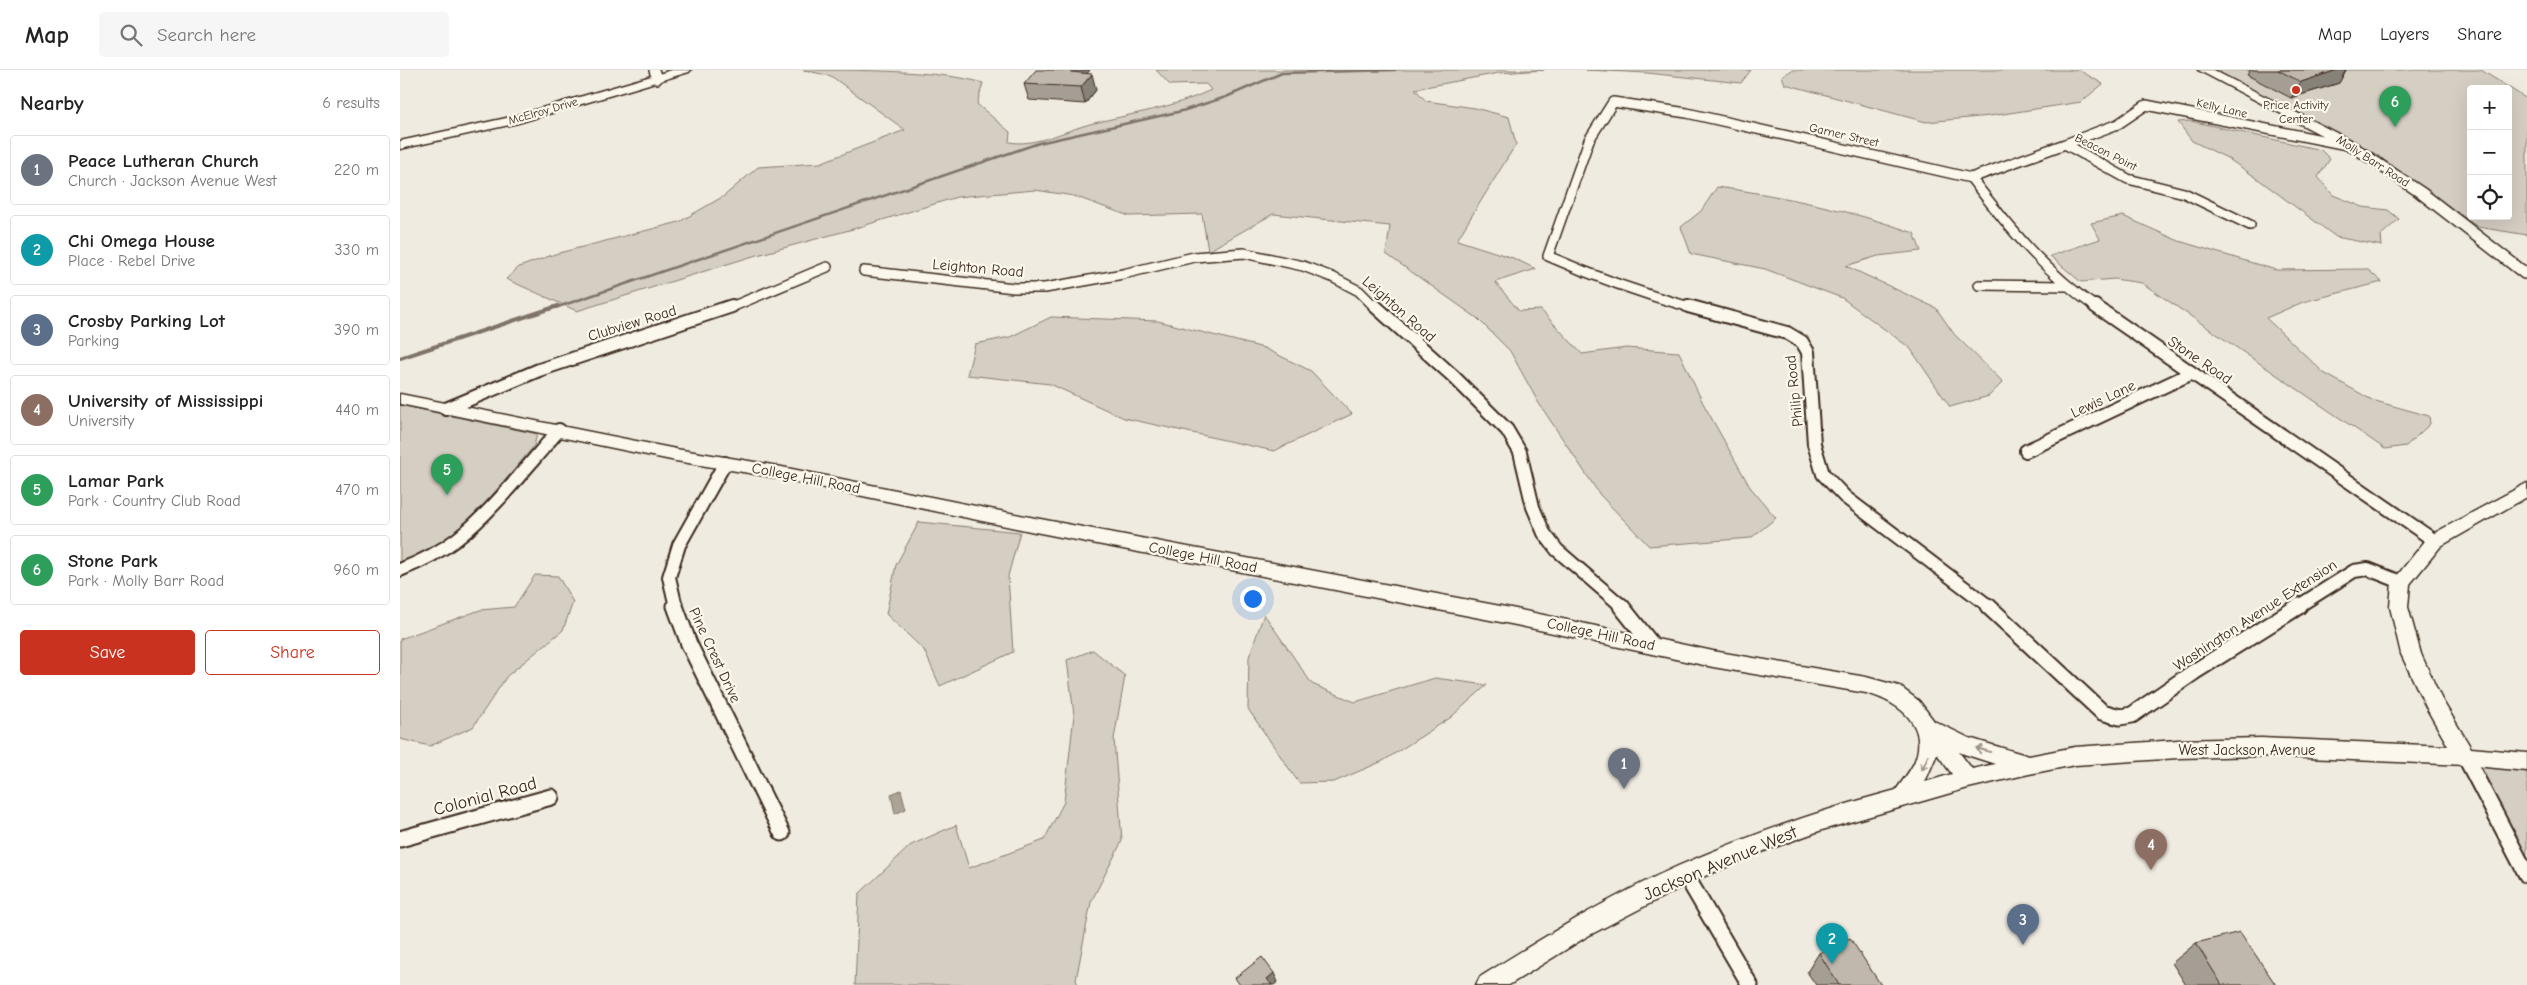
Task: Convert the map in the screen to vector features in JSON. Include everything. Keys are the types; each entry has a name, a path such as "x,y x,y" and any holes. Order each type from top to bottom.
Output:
{"street":[{"name":"McElroy Drive","path":"400,145 514,120 655,74 685,70"},
{"name":"Molly Barr Road","path":"2204,70 2352,146 2420,192 2527,275"},
{"name":"Garner Street","path":"1613,102 1687,113 1971,178"},
{"name":"Philip Road","path":"1613,102 1589,140 1548,256 1583,272 1642,293 1787,333 1802,342 1808,352 1814,444 1823,474 1845,497 1996,612 2102,712 2120,717 2132,715"},
{"name":"Kelly Lane","path":"2146,105 2352,146"},
{"name":"Beacon Point","path":"2064,144 2122,123 2133,117 2146,105"},
{"path":"1971,178 2064,144"},
{"name":"Beacon Point","path":"2064,144 2128,179 2184,193 2250,225"},
{"name":"Stone Road","path":"1971,178 2014,234 2066,286 2435,541"},
{"name":"Leighton Road","path":"864,271 1014,288 1045,288 1088,281 1194,257 1244,253 1303,266 1332,277 1359,291 1398,329 1453,376 1508,430 1520,452 1533,507 1544,533 1557,550 1626,611 1652,645"},
{"name":"Clubview Road","path":"446,409 534,370 614,343 700,318 827,268"},
{"path":"1978,285 2066,286"},
{"name":"Lewis Lane","path":"2026,451 2192,373"},
{"name":"College Hill Road","path":"400,399 1652,645 1713,659 1866,685 1892,692 1912,707 1968,779"},
{"path":"400,570 426,558 458,539 479,519 559,430"},
{"name":"Pine Crest Drive","path":"725,463 679,545 669,577 675,605 689,644 782,833"},
{"path":"2527,489 2435,541 2402,582 2399,607 2411,654 2434,703 2465,756 2527,875"},
{"name":"Washington Avenue Extension","path":"2132,715 2194,672 2351,573 2368,569 2402,582"},
{"path":"1926,724 1964,745 2029,765"},
{"path":"1903,797 1928,757 1930,742 1926,724"},
{"name":"West Jackson Avenue","path":"1968,779 2029,765 2085,756 2178,749 2261,747 2465,756 2527,762"},
{"name":"Jackson Avenue West","path":"1488,985 1578,928 1685,874 1822,820 1968,779"},
{"name":"Colonial Road","path":"400,838 551,797"},
{"path":"1685,874 1750,985"}],"shaded area":[{"path":"803,70 920,73 944,75 983,83 977,104 1010,132 1009,142 1019,143 1039,140 1090,124 1182,102 1211,90 1206,84 1170,85 1156,70 1544,70 1499,73 1415,89 1426,101 1475,108 1509,117 1516,144 1457,240 1513,258 1536,269 1495,282 1519,311 1541,310 1582,354 1626,348 1679,352 1703,403 1750,487 1776,518 1751,538 1649,546 1600,495 1538,402 1510,351 1477,318 1386,254 1390,226 1273,214 1208,251 1202,214 1129,216 1074,196 1035,190 957,197 853,229 750,257 577,311 506,279 519,267 555,254 679,222 724,196 758,167 820,163 905,130 831,76"},
{"path":"1586,70 1751,70 1741,83 1647,73"},
{"path":"1792,70 2079,70 2103,84 2081,102 1990,116 1926,122 1785,84 1782,76"},
{"path":"2204,70 2481,70 2505,85 2467,85 2467,219 2377,155"},
{"path":"2512,90 2527,99 2527,235 2478,227 2468,220 2512,220"},
{"path":"2191,121 2321,150 2330,159 2318,177 2333,195 2363,207 2388,210 2399,219 2381,235 2382,246 2336,237 2227,158 2192,141 2178,122"},
{"path":"1717,187 1817,205 1866,217 1914,233 1921,251 1878,256 1846,266 1936,308 1954,334 2003,382 1989,396 1950,407 1910,348 1842,298 1765,269 1691,254 1681,227 1701,211"},
{"path":"2123,216 2179,241 2276,270 2367,269 2382,282 2303,302 2266,318 2324,373 2372,400 2429,416 2430,424 2406,446 2385,449 2142,283 2114,279 2081,282 2050,256 2100,239 2091,223"},
{"path":"1051,317 1158,321 1264,348 1311,371 1352,414 1274,451 1124,418 1050,384 967,375 975,344 1010,337"},
{"path":"400,405 537,434 534,446 473,518 451,538 400,566"},
{"path":"919,522 1020,532 1008,576 1013,652 940,686 924,650 886,614 896,565"},
{"path":"535,575 558,576 573,602 563,630 507,676 473,727 430,746 400,739 400,639 480,610 514,607"},
{"path":"1264,614 1312,684 1355,702 1435,678 1487,685 1450,718 1383,761 1334,782 1299,783 1248,709 1249,657"},
{"path":"1093,650 1125,676 1114,739 1122,841 1091,902 1076,980 1078,985 855,985 859,894 911,845 956,825 969,868 1044,840 1064,802 1074,715 1067,660"},
{"path":"2465,756 2527,762 2527,875"},
{"path":"901,790 906,809 895,814 891,794"}],"building":[{"path":"1036,70 1072,70 1071,72 1092,74 1081,87 1024,84"},
{"path":"2278,70 2337,70 2301,82"},
{"path":"2240,932 2276,985 2222,985 2196,943"},
{"path":"1850,938 1881,985 1839,985 1819,953"},
{"path":"1262,957 1274,973 1267,979 1272,985 1240,985 1235,978"}],"waterway":[{"path":"555,308 1039,143 1182,111 1226,97 1282,73 1395,70"},
{"path":"400,358 558,306"}],"place":[{"name":"Price Activity Center","path":"2296,90"},
{"name":"Stone Park","path":"2395,127"},
{"name":"Lamar Park","path":"447,495"},
{"name":"Peace Lutheran Church","path":"1624,789"},
{"name":"University of Mississippi","path":"2151,870"},
{"name":"Crosby Parking Lot","path":"2023,945"},
{"name":"Chi Omega House","path":"1832,964"}]}
